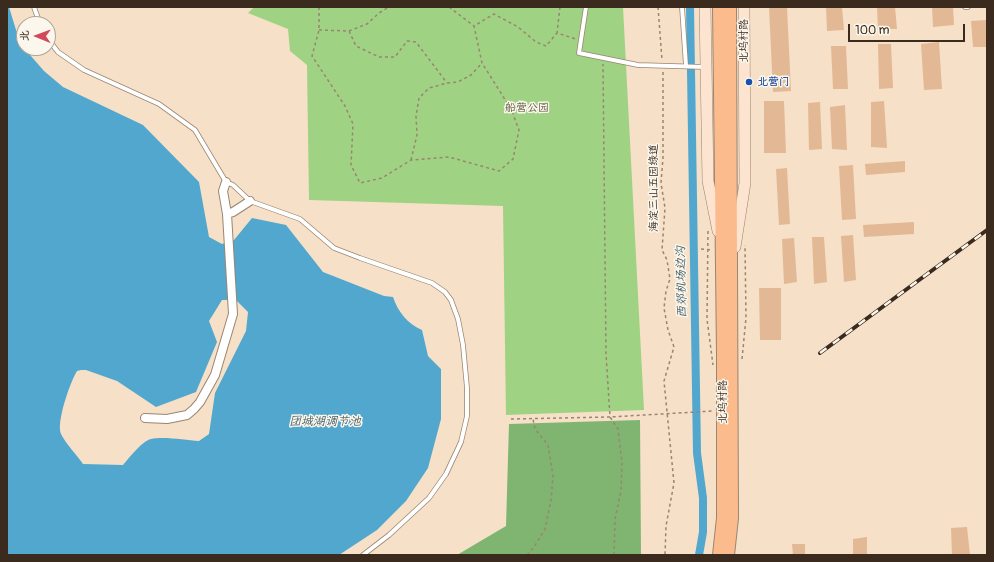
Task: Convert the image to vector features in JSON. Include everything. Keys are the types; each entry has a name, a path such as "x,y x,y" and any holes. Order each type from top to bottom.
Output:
{"main road":[{"name":"北坞村路","path":"719,7 717,249 723,518 719,555"},
{"name":"北坞村路","path":"728,555 732,518 730,7"}],"street":[{"name":"北坞村路","path":"705,7 708,181 717,249"},
{"name":"北坞村路","path":"732,265 744,183 744,7"},
{"path":"145,418 167,419 187,415 200,402 215,375 233,314 227,214 223,191 226,182"},
{"path":"227,214 233,212 250,201"}],"lane":[{"path":"586,7 579,53 638,65 706,67"},
{"path":"682,7 686,66"},
{"path":"56,49 84,70 159,104 195,130 226,182 233,185 250,201 300,219 334,248 432,283 445,292 451,300 458,319 463,345 467,388 467,416 461,442 446,474 429,498 390,536 363,555"}],"path":[{"path":"319,7 319,30 312,56 345,106 353,124 350,165 360,183 382,178 411,160 449,157 499,171 513,158 519,130 510,109 482,63 474,26 449,7"},
{"path":"319,30 349,31 367,24 379,13 389,7"},
{"path":"474,26 494,14 518,26 536,42 546,46 557,33 560,7"},
{"name":"海淀三山五园绿道","path":"658,7 663,65 663,158 661,183 665,208 662,250 670,279 666,291 664,308 668,330 674,347 664,381 674,484 666,526 665,555"},
{"path":"349,31 356,46 379,58 395,57 407,41 416,42 447,84"},
{"path":"557,33 582,41"},
{"path":"602,58 606,354 610,417 618,429 622,463 621,491 615,519 614,555"},
{"path":"411,160 417,135 416,116 419,98 429,88 458,82 471,75 482,63"},
{"path":"708,227 707,319 712,365"},
{"path":"741,365 746,318 745,239"},
{"path":"701,249 717,249"},
{"path":"511,419 610,417 693,413 714,411 714,408"},
{"path":"527,555 534,547 545,529 551,500 553,476 548,445 535,429 534,419"}],"green space":[{"name":"船营公园","path":"254,7 623,7 644,410 506,415 503,206 309,200 307,65 290,51 288,29 248,13"},
{"path":"640,420 641,555 457,555 506,526 509,424"}],"water":[{"name":"团城湖调节池","path":"7,7 9,7 16,30 16,56 31,56 44,71 63,87 143,125 199,182 209,237 222,244 234,240 252,218 286,225 323,272 384,296 393,297 404,317 422,330 428,356 441,369 441,419 428,468 406,501 377,530 339,555 7,555","holes":["222,300 236,300 248,312 246,331 215,393 209,434 199,441 168,438 147,440 123,465 83,464 63,438 60,429 64,402 77,371 86,370 117,381 156,407 196,392 217,342 209,321"]}],"building":[{"path":"769,7 787,7 791,91 773,92"},
{"path":"826,7 842,7 844,30 827,31"},
{"path":"877,7 895,7 897,29 878,29"},
{"path":"932,7 953,7 954,25 933,27"},
{"path":"987,20 987,47 973,47 971,21"},
{"path":"939,42 942,89 924,90 921,44"},
{"path":"878,44 891,44 893,88 879,89"},
{"path":"831,46 846,46 848,89 833,89"},
{"path":"764,101 784,101 786,153 764,153"},
{"path":"884,101 887,148 871,147 871,102"},
{"path":"820,102 822,149 809,150 808,103"},
{"path":"845,105 847,150 832,149 830,107"},
{"path":"905,161 905,172 866,175 865,164"},
{"path":"853,165 856,219 842,220 839,166"},
{"path":"787,168 790,224 779,225 776,169"},
{"path":"914,222 914,234 864,237 863,225"},
{"path":"853,235 856,280 844,282 841,236"},
{"path":"812,237 824,237 827,282 814,284"},
{"path":"794,238 797,282 784,284 782,239"},
{"path":"759,288 781,288 781,340 760,340"},
{"path":"967,527 970,555 952,555 951,528"},
{"path":"867,537 867,555 853,555 853,539"},
{"path":"792,544 805,544 805,555 793,555"}],"waterway":[{"name":"西郊机场边沟","path":"690,7 697,453 703,498 703,532 699,555"}],"railway":[{"path":"820,353 987,230"}],"place":[{"name":"北营门","path":"749,82"}]}
